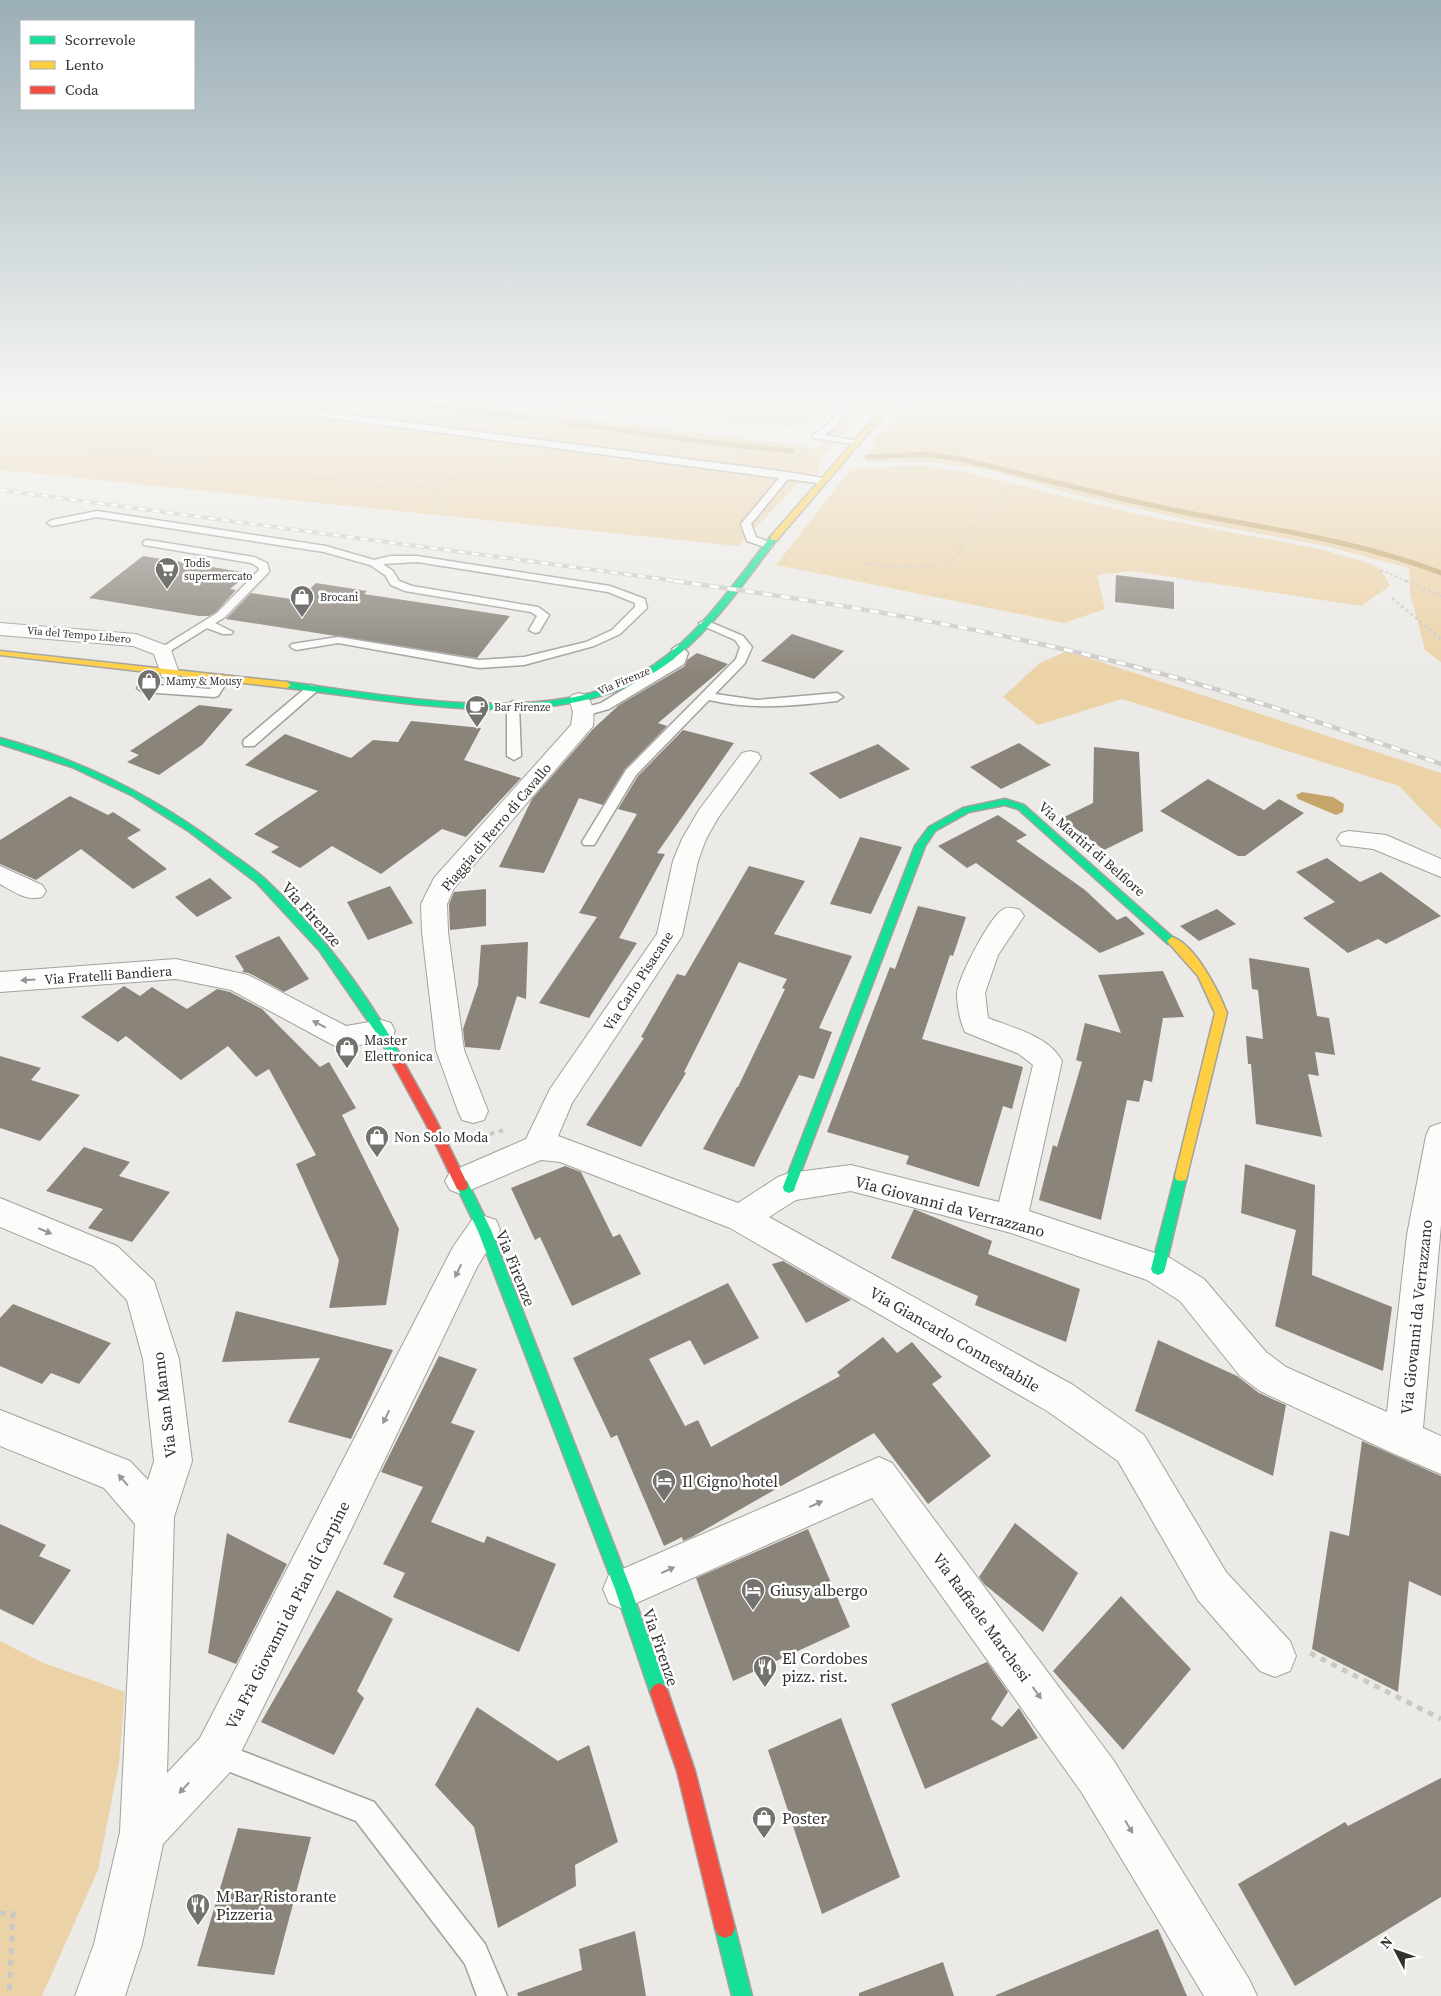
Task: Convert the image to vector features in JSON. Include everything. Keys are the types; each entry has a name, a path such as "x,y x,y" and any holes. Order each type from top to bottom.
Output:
{"main road":[{"path":"678,650 705,623 814,490"},
{"name":"Via Firenze","path":"0,653 436,702 582,705"},
{"name":"Via Firenze","path":"0,741 75,765 136,794 193,830 261,881 323,947 381,1031 461,1181 484,1230 623,1589 686,1771 742,1996"},
{"name":"Via Martiri di Belfiore","path":"789,1187 920,846 932,829 966,810 1005,802 1021,807 1194,960 1212,987 1221,1014 1158,1269"}],"street":[{"name":"Via del Tempo Libero","path":"0,629 136,640 163,651"},
{"path":"163,651 169,673"},
{"name":"Piaggia di Ferro di Cavallo","path":"473,1111 450,1050 435,932 434,904 444,884 582,726 582,705"},
{"name":"Via Carlo Pisacane","path":"539,1147 560,1097 669,936 675,920 688,852 696,834 750,758"},
{"path":"1350,839 1377,841 1441,869"},
{"path":"0,874 34,890"},
{"path":"1011,916 984,953 971,993 975,1024 1029,1046 1048,1061 1011,1218"},
{"name":"Via Fratelli Bandiera","path":"0,982 176,969 238,982 343,1037 381,1031"},
{"name":"Via Giovanni da Verrazzano","path":"1403,1439 1422,1235 1441,1136"},
{"path":"461,1181 539,1147"},
{"name":"Via Giancarlo Connestabile","path":"539,1147 562,1149 741,1218 1060,1398 1132,1448 1212,1586 1275,1656"},
{"name":"Via Giovanni da Verrazzano","path":"741,1218 789,1187 851,1178 1011,1218 1158,1269 1192,1290 1253,1364 1273,1379 1441,1455"},
{"name":"Via San Manno","path":"0,1212 105,1256 142,1292 161,1359 173,1461 155,1517 143,1832"},
{"name":"Via Frà Giovanni da Pian di Carpine","path":"143,1832 216,1754 334,1522 465,1257 484,1230"},
{"path":"0,1428 117,1474 155,1517"},
{"name":"Via Raffaele Marchesi","path":"623,1589 879,1476 1098,1777 1232,1996"},
{"path":"100,1996 118,1944 143,1832"}],"lane":[{"path":"768,545 751,539 746,524 774,490"},
{"path":"52,523 97,514 326,549 374,563 389,573 395,583 410,589 534,609 543,615 535,630"},
{"path":"148,543 254,560 263,565 264,571 221,615 163,651"},
{"path":"296,646 338,640 479,664 524,661 590,644 616,632 641,608 641,601 610,589 417,560 391,559 374,563"},
{"path":"589,842 631,773 742,660 746,647 739,638 705,623"},
{"path":"206,624 227,632"},
{"path":"582,705 605,706 680,661 682,653 678,650"},
{"path":"143,688 214,693 223,679"},
{"path":"249,743 312,689"},
{"path":"707,696 732,703 762,705 837,697"},
{"path":"513,705 514,756"},
{"path":"216,1754 366,1811 475,1954 492,1996"}],"path":[{"path":"433,490 441,512"},
{"path":"864,564 914,567 944,562 957,555 965,542 968,530 988,513 1005,490"},
{"path":"1380,570 1441,596"},
{"path":"1392,598 1441,639"},
{"path":"481,1136 510,1129"},
{"path":"1275,1656 1284,1640 1441,1719"},
{"path":"0,1913 13,1913 9,1996"}],"shaded area":[{"path":"196,490 791,490 738,546"},
{"path":"834,490 1039,490 1140,515 1320,549 1371,564 1381,570 1390,586 1361,606 1132,571 1097,575 1105,609 1064,623 776,565"},
{"path":"1058,490 1441,490 1441,662 1425,650 1410,593 1409,568 1326,546 1201,523"},
{"path":"1067,651 1441,773 1441,829 1399,786 1122,699 1038,725 1003,697 1040,663"},
{"path":"1302,792 1333,797 1344,804 1343,812 1336,815 1298,799 1296,795"},
{"path":"0,1641 41,1662 125,1692 119,1763 98,1870 42,1996 0,1996"}],"building":[{"path":"143,556 249,573 230,589 236,590 216,612 209,616 89,598"},
{"path":"1116,575 1174,582 1174,609 1115,602"},
{"path":"316,583 367,591 364,594 510,616 477,658 226,619 251,593 298,600"},
{"path":"792,634 844,651 814,679 761,661"},
{"path":"697,653 728,664 658,723 667,726 625,769 603,805 579,798 544,873 499,867 532,799 593,729 619,705 685,666 687,660"},
{"path":"199,705 233,709 202,745 159,775 127,762 139,755 130,751"},
{"path":"411,721 481,728 464,760 521,778 466,837 442,829 381,874 332,846 300,868 271,852 279,847 254,834 318,791 245,765 285,734 351,758 373,740 398,742"},
{"path":"683,730 734,743 657,853 665,854 619,938 637,943 589,1018 539,1003 597,917 579,913 637,814 618,809 638,776"},
{"path":"1019,743 1051,765 1001,789 970,767"},
{"path":"878,744 910,769 840,799 809,773"},
{"path":"1094,747 1139,752 1143,831 1104,850 1062,818 1093,803"},
{"path":"1208,779 1264,810 1279,799 1304,813 1245,856 1238,856 1160,811"},
{"path":"70,796 108,815 113,812 141,830 127,838 167,869 133,889 81,849 36,880 0,864 0,840"},
{"path":"998,815 1027,835 1016,841 1085,890 1117,920 1126,916 1145,934 1100,953 976,863 967,868 938,846"},
{"path":"860,837 902,847 871,914 830,904"},
{"path":"1327,858 1360,882 1381,872 1441,916 1386,944 1378,939 1348,953 1303,918 1335,902 1296,872"},
{"path":"749,866 805,881 774,934 852,956 819,1028 832,1032 814,1079 799,1075 754,1167 703,1149 738,1087 785,989 782,988 787,979 739,962 684,1072 686,1073 641,1147 586,1125 644,1038 641,1037 677,974 685,976"},
{"path":"210,878 232,898 197,917 175,897"},
{"path":"390,886 413,923 368,940 347,902"},
{"path":"486,889 486,926 450,930 449,904 454,892"},
{"path":"918,906 966,917 953,956 950,955 922,1039 1023,1067 1012,1109 1003,1106 979,1187 906,1164 909,1156 827,1132 890,967 895,969"},
{"path":"1217,909 1236,924 1199,941 1180,926"},
{"path":"279,936 309,979 284,992 249,973 242,972 244,970 235,956"},
{"path":"528,942 526,999 517,996 500,1050 465,1047 463,1029 478,985 481,945"},
{"path":"1249,958 1309,968 1317,1016 1329,1018 1335,1055 1315,1052 1319,1076 1308,1074 1322,1137 1256,1124 1251,1064 1248,1064 1246,1036 1263,1039 1258,990 1252,989"},
{"path":"1163,971 1184,1017 1163,1018 1152,1082 1144,1080 1139,1102 1127,1100 1101,1220 1039,1200 1053,1145 1057,1147 1082,1062 1076,1060 1085,1023 1121,1033 1098,975"},
{"path":"124,986 140,996 152,987 187,1009 217,989 230,992 262,1009 320,1067 329,1062 356,1108 342,1115 399,1229 386,1305 329,1308 339,1260 296,1164 316,1155 269,1069 256,1077 228,1046 181,1080 126,1036 118,1042 81,1017"},
{"path":"0,1056 41,1068 31,1080 80,1095 40,1141 0,1128"},
{"path":"84,1147 130,1162 119,1176 170,1192 132,1242 88,1228 103,1209 46,1191"},
{"path":"1245,1164 1315,1185 1312,1275 1392,1307 1383,1371 1275,1326 1296,1230 1241,1213"},
{"path":"565,1166 581,1172 613,1237 620,1234 641,1274 572,1306 540,1237 535,1240 511,1188"},
{"path":"914,1209 992,1241 988,1254 1080,1289 1066,1342 975,1305 978,1296 891,1258"},
{"path":"783,1261 851,1300 806,1323 772,1264"},
{"path":"728,1283 759,1338 704,1365 690,1340 649,1359 685,1426 698,1420 711,1447 840,1376 837,1372 883,1337 897,1353 912,1342 942,1377 932,1384 991,1456 928,1504 874,1433 692,1537 683,1541 682,1537 664,1546 617,1435 611,1438 573,1358"},
{"path":"13,1304 111,1343 79,1384 51,1373 42,1384 0,1366 0,1318"},
{"path":"236,1311 393,1350 351,1439 288,1422 320,1358 222,1362"},
{"path":"1158,1340 1237,1376 1259,1393 1286,1405 1273,1476 1135,1411"},
{"path":"439,1356 477,1369 451,1423 475,1431 431,1522 484,1543 487,1536 556,1564 519,1652 393,1597 405,1573 383,1564 423,1487 381,1472"},
{"path":"1362,1441 1441,1476 1441,1596 1409,1581 1398,1692 1312,1649 1330,1531 1349,1536"},
{"path":"1015,1523 1078,1573 1043,1632 984,1584 979,1577"},
{"path":"0,1524 46,1545 39,1556 71,1570 33,1625 0,1609"},
{"path":"808,1529 850,1627 733,1681 696,1578"},
{"path":"227,1533 287,1564 236,1664 208,1653"},
{"path":"337,1590 393,1619 357,1691 364,1698 334,1755 261,1722"},
{"path":"1121,1596 1191,1669 1123,1750 1053,1671"},
{"path":"987,1662 1008,1692 991,1719 1002,1727 1019,1708 1038,1738 925,1789 891,1704"},
{"path":"477,1707 558,1761 589,1745 618,1842 575,1865 576,1886 498,1928 474,1827 435,1785"},
{"path":"841,1718 900,1877 822,1914 768,1750"},
{"path":"1441,1778 1441,1897 1295,1986 1238,1884 1345,1822 1348,1826"},
{"path":"238,1828 311,1837 274,1975 197,1966"},
{"path":"1158,1929 1187,1996 996,1996 996,1995"},
{"path":"635,1931 646,1996 518,1996 517,1993 582,1970 579,1949"},
{"path":"943,1962 954,1996 859,1996 859,1993"}],"waterway":[{"path":"1087,490 1183,512 1346,544 1378,552 1441,573"}],"railway":[{"path":"1,490 684,582"},
{"path":"674,581 801,599 927,621 1053,647 1177,678 1309,719 1441,764"}],"traffic: fast":[{"path":"287,685 452,704 518,706 551,704 592,696 646,674 674,654 720,607 774,538"},
{"path":"0,741 75,765 136,794 193,830 261,881 323,947 381,1031 397,1060"},
{"path":"789,1187 920,846 932,829 966,810 1005,802 1021,807 1172,941"},
{"path":"1158,1269 1181,1176"},
{"path":"462,1185 484,1230 623,1589 659,1692"},
{"path":"725,1928 742,1996"}],"traffic: slow":[{"path":"774,538 815,490"},
{"path":"0,653 287,685"},
{"path":"1172,941 1202,973 1221,1013 1181,1176"}],"traffic: jam":[{"path":"397,1060 431,1122 462,1185"},
{"path":"659,1692 686,1771 725,1928"}],"place":[{"name":"Todis supermercato","path":"167,590"},
{"name":"Brocani","path":"302,618"},
{"name":"Mamy & Mousy","path":"149,702"},
{"name":"Bar Firenze","path":"477,728"},
{"name":"Master Elettronica","path":"347,1069"},
{"name":"Non Solo Moda","path":"377,1158"},
{"name":"Il Cigno hotel","path":"664,1502"},
{"name":"Giusy albergo","path":"753,1611"},
{"name":"El Cordobes pizz. rist.","path":"765,1688"},
{"name":"Poster","path":"764,1839"},
{"name":"M Bar Ristorante Pizzeria","path":"198,1926"}]}
